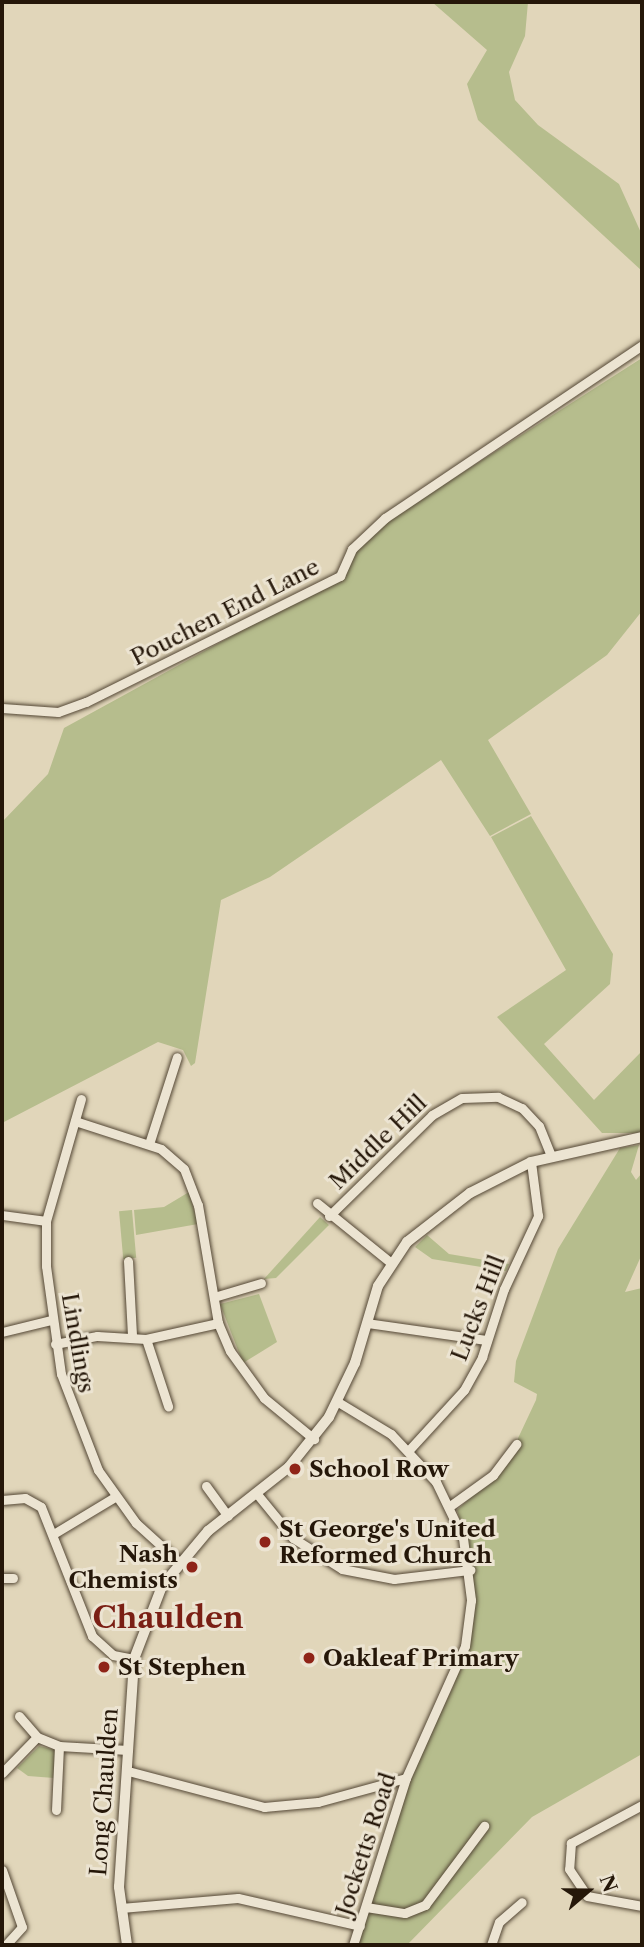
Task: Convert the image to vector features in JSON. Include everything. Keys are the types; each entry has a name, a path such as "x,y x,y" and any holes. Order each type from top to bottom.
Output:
{"street":[{"name":"Pouchen End Lane","path":"2,708 58,712 86,702 340,576 352,549 385,518 642,345"},
{"path":"149,1144 177,1057"},
{"name":"Middle Hill","path":"329,1216 432,1115 462,1098 498,1097 522,1108 539,1126 551,1155"},
{"name":"Lindlings","path":"81,1099 46,1222 51,1320 55,1344 78,1429 115,1497 179,1562"},
{"path":"75,1121 149,1144 171,1155 188,1178 218,1323 250,1383 314,1438"},
{"name":"Long Chaulden","path":"127,1945 121,1908 134,1659 155,1597 179,1562 228,1516 257,1494 314,1438 338,1402 391,1263 440,1213 531,1162 551,1155 642,1137"},
{"name":"Lucks Hill","path":"409,1450 464,1390 487,1340 538,1216 531,1162"},
{"path":"317,1203 329,1216 391,1263"},
{"path":"2,1215 46,1222"},
{"path":"128,1261 132,1336"},
{"path":"214,1297 261,1283"},
{"path":"2,1332 51,1320"},
{"path":"55,1344 132,1336 146,1339 218,1323"},
{"path":"366,1323 487,1340"},
{"path":"146,1339 168,1406"},
{"name":"Jocketts Road","path":"338,1402 409,1450 450,1506 470,1570 465,1646 405,1778 353,1945"},
{"path":"450,1506 493,1475 516,1444"},
{"path":"206,1486 228,1516"},
{"path":"257,1494 293,1538 342,1569 394,1578 470,1570"},
{"path":"55,1533 115,1497"},
{"path":"2,1500 34,1503 55,1533 92,1636 113,1655 134,1659"},
{"path":"2,1578 13,1578"},
{"path":"19,1716 37,1737 59,1746 128,1750"},
{"path":"2,1773 37,1737"},
{"path":"55,1810 59,1746"},
{"path":"128,1771 264,1807 318,1802 405,1778"},
{"path":"642,1805 572,1843 569,1869 587,1896 642,1906"},
{"path":"366,1907 405,1913 425,1905 484,1826"},
{"path":"2,1870 22,1927 6,1945"},
{"path":"121,1908 238,1898 360,1926"},
{"path":"491,1945 499,1922 522,1902"}],"green space":[{"path":"432,2 528,2 525,36 509,72 515,100 538,125 619,184 642,235 642,271 478,120 467,84 487,50"},
{"path":"642,358 642,611 607,655 488,740 531,814 490,836 441,760 270,877 221,900 195,1063 191,1066 183,1050 158,1042 2,1123 2,822 48,774 64,728 345,574 356,552 390,519"},
{"path":"531,816 613,954 610,984 544,1044 594,1100 642,1051 642,1133 602,1133 497,1017 566,970 491,837"},
{"path":"639,1145 631,1172 636,1180 642,1173 642,1254 625,1292 642,1288 642,1754 532,1817 407,1945 357,1945 408,1780 453,1687 471,1633 472,1565 457,1510 505,1466 536,1400 537,1394 514,1382 516,1361 558,1249 620,1148"},
{"path":"189,1192 198,1224 136,1235 134,1210 164,1207"},
{"path":"132,1210 136,1258 123,1259 119,1211"},
{"path":"320,1217 329,1225 276,1278 264,1279"},
{"path":"427,1235 449,1254 509,1264 506,1271 432,1259 415,1247"},
{"path":"259,1294 277,1342 243,1363 220,1304"},
{"path":"39,1746 56,1750 54,1778 28,1776 17,1768"}],"place":[{"name":"School Row","path":"295,1469"},
{"name":"St George's United Reformed Church","path":"265,1542"},
{"name":"Nash Chemists","path":"192,1567"},
{"name":"Oakleaf Primary","path":"309,1658"},
{"name":"St Stephen","path":"104,1667"}],"district":[{"name":"Chaulden","path":"168,1618"}]}
